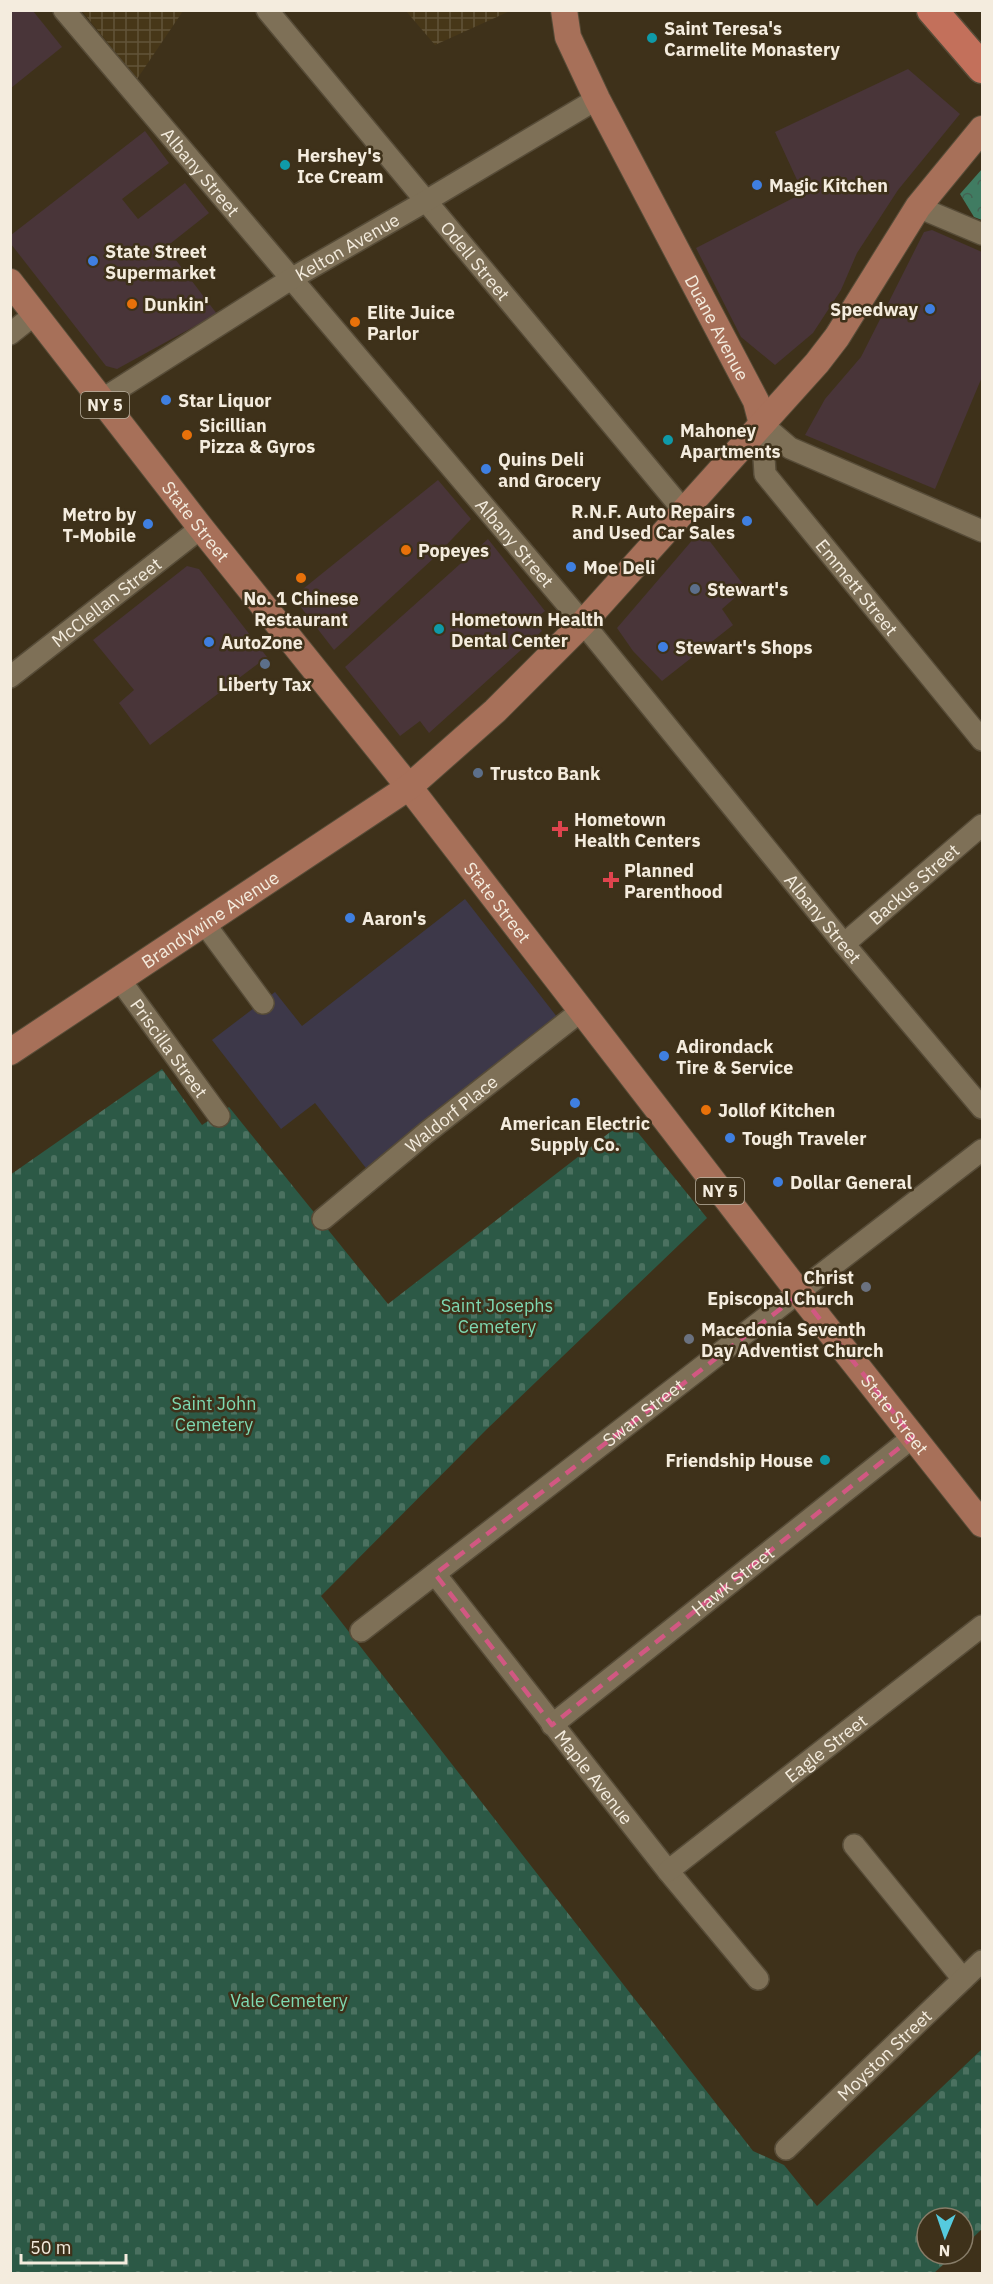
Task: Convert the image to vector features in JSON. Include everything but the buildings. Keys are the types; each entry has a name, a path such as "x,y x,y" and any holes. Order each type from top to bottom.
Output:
{"highway":[{"path":"932,10 982,68"}],"main road":[{"name":"Duane Avenue","path":"564,10 568,37 597,99 756,401 762,424"},
{"name":"Brandywine Avenue","path":"10,1052 409,788 495,711 583,623 817,363 837,337 918,207 982,129"},
{"name":"State Street","path":"10,282 201,528 409,788 982,1524"}],"street":[{"name":"Albany Street","path":"64,10 583,623 844,944 982,1108"},
{"name":"Odell Street","path":"267,10 684,511"},
{"name":"Kelton Avenue","path":"101,400 291,279 597,99"},
{"path":"918,207 982,234"},
{"path":"10,334 35,314"},
{"path":"762,424 790,448 982,531"},
{"name":"Emmett Street","path":"762,424 765,474 982,741"},
{"name":"McClellan Street","path":"10,677 201,528"},
{"name":"Backus Street","path":"844,944 982,825"},
{"path":"204,923 263,1003"},
{"name":"Priscilla Street","path":"120,980 219,1116"},
{"name":"Waldorf Place","path":"323,1219 426,1133 581,1011"},
{"name":"Swan Street","path":"361,1631 982,1150"},
{"name":"Hawk Street","path":"552,1725 913,1437"},
{"name":"Maple Avenue","path":"435,1574 668,1871 758,1979"},
{"name":"Eagle Street","path":"668,1871 982,1626"},
{"path":"854,1845 963,1979"},
{"name":"Moyston Street","path":"786,2150 982,1961"}],"highlighted area":[{"path":"800,1294 913,1437 552,1725 435,1574"}],"shaded area":[{"path":"11,10 33,11 62,47 11,88"},
{"path":"82,11 183,11 137,79"},
{"path":"406,11 510,11 435,45"},
{"path":"908,69 960,114 898,190 857,253 841,290 813,333 775,365 741,337 696,248 803,193 775,132"},
{"path":"145,131 169,163 122,199 138,219 185,183 209,213 166,247 217,314 117,369 106,366 11,244 11,235"},
{"path":"932,230 982,252 982,377 935,489 805,435 825,399 861,357 924,232"},
{"path":"438,480 471,519 435,557 334,650 293,597"},
{"path":"701,530 746,588 722,609 733,625 662,681 633,651 617,628"},
{"path":"488,539 545,611 534,620 542,631 429,733 420,721 400,736 345,667"},
{"path":"187,566 199,569 267,657 150,745 119,703 134,690 93,640"},
{"path":"465,899 561,1022 369,1172 315,1103 281,1129 212,1040 275,992 302,1026"}],"green space":[{"path":"982,169 982,220 974,217 960,194"},
{"path":"162,1069 202,1125 229,1107 388,1304 627,1119 707,1218 487,1429 321,1596 753,2151 784,2165 817,2206 982,2049 982,2229 975,2236 975,2206 915,2206 915,2266 942,2266 934,2273 11,2273 10,1175"}],"place":[{"name":"Saint Teresa's Carmelite Monastery","path":"652,38"},
{"name":"Hershey's Ice Cream","path":"285,165"},
{"name":"Magic Kitchen","path":"757,185"},
{"name":"State Street Supermarket","path":"93,261"},
{"name":"Dunkin'","path":"132,304"},
{"name":"Speedway","path":"930,309"},
{"name":"Elite Juice Parlor","path":"355,322"},
{"name":"Star Liquor","path":"166,400"},
{"name":"Sicillian Pizza & Gyros","path":"187,435"},
{"name":"Mahoney Apartments","path":"668,440"},
{"name":"Quins Deli and Grocery","path":"486,469"},
{"name":"R.N.F. Auto Repairs and Used Car Sales","path":"747,521"},
{"name":"Metro by T-Mobile","path":"148,524"},
{"name":"Popeyes","path":"406,550"},
{"name":"Moe Deli","path":"571,567"},
{"name":"No. 1 Chinese Restaurant","path":"301,578"},
{"name":"Stewart's","path":"695,589"},
{"name":"Hometown Health Dental Center","path":"439,629"},
{"name":"AutoZone","path":"209,642"},
{"name":"Stewart's Shops","path":"663,647"},
{"name":"Liberty Tax","path":"265,664"},
{"name":"Trustco Bank","path":"478,773"},
{"name":"Hometown Health Centers","path":"560,829"},
{"name":"Planned Parenthood","path":"611,880"},
{"name":"Aaron's","path":"350,918"},
{"name":"Adirondack Tire & Service","path":"664,1056"},
{"name":"American Electric Supply Co.","path":"575,1103"},
{"name":"Jollof Kitchen","path":"706,1110"},
{"name":"Tough Traveler","path":"730,1138"},
{"name":"Dollar General","path":"778,1182"},
{"name":"Christ Episcopal Church","path":"866,1287"},
{"name":"Macedonia Seventh Day Adventist Church","path":"689,1339"},
{"name":"Friendship House","path":"825,1460"}],"park label":[{"name":"Saint Josephs Cemetery","path":"497,1315"},
{"name":"Saint John Cemetery","path":"214,1413"},
{"name":"Vale Cemetery","path":"289,2000"}]}
